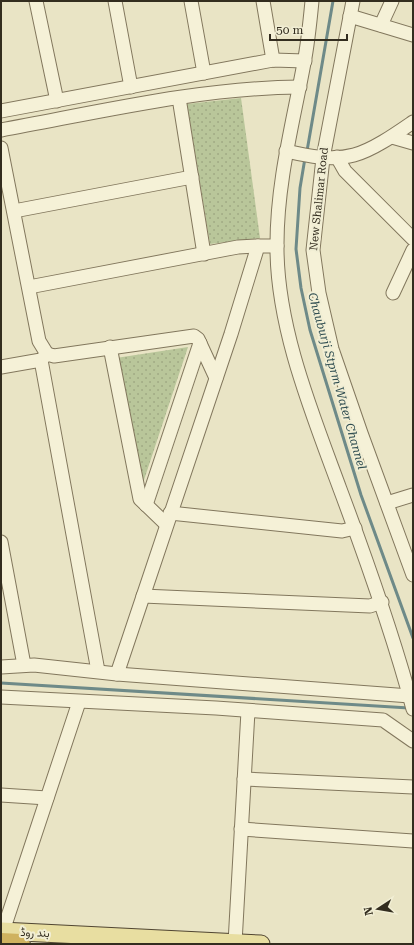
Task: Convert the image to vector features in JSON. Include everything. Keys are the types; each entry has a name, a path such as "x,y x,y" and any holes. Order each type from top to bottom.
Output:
{"highway":[{"path":"2,935 20,944"}],"main road":[{"name":"بند روڈ","path":"2,935 261,944"}],"street":[{"path":"36,1 57,101"},
{"path":"115,1 131,87"},
{"path":"191,1 204,73"},
{"path":"263,1 273,60"},
{"path":"1,668 24,665 98,670 117,674 411,702 382,602 326,451 288,332 281,293 277,246 279,195 291,152 305,61 312,1"},
{"name":"New Shalimar Road","path":"352,1 321,158 313,250 325,324 343,384 413,575"},
{"path":"381,25 392,1"},
{"path":"350,16 413,35"},
{"path":"1,111 273,60 305,61"},
{"path":"1,130 179,98 256,88 300,87"},
{"path":"179,98 204,254"},
{"path":"291,152 321,158 354,155 392,137 413,122"},
{"path":"392,137 413,143"},
{"path":"1,148 39,341 44,357 98,670"},
{"path":"337,157 345,171 413,239"},
{"path":"14,211 192,177"},
{"path":"29,287 204,254 258,246 277,246"},
{"path":"117,674 216,378 258,246"},
{"path":"393,293 413,250"},
{"path":"1,367 44,357 194,336 200,343 216,378"},
{"path":"146,505 200,343"},
{"path":"110,347 140,500 146,505 168,518 342,531 355,528"},
{"path":"386,503 413,495"},
{"path":"1,542 24,665"},
{"path":"143,596 370,606 382,602"},
{"path":"1,697 383,720 413,741"},
{"path":"2,935 79,702"},
{"path":"235,943 248,711"},
{"path":"244,779 413,786"},
{"path":"1,795 47,798"},
{"path":"241,829 413,841"}],"green space":[{"path":"241,98 260,238 210,244 187,104"},
{"path":"188,347 140,492 116,358"}],"waterway":[{"name":"Chauburji Stprm Water Channel","path":"307,151 333,1"},
{"name":"Chauburji Stprm Water Channel","path":"305,158 300,188 296,249 301,288 310,330 361,495 413,638"},
{"path":"1,683 409,708"}]}
